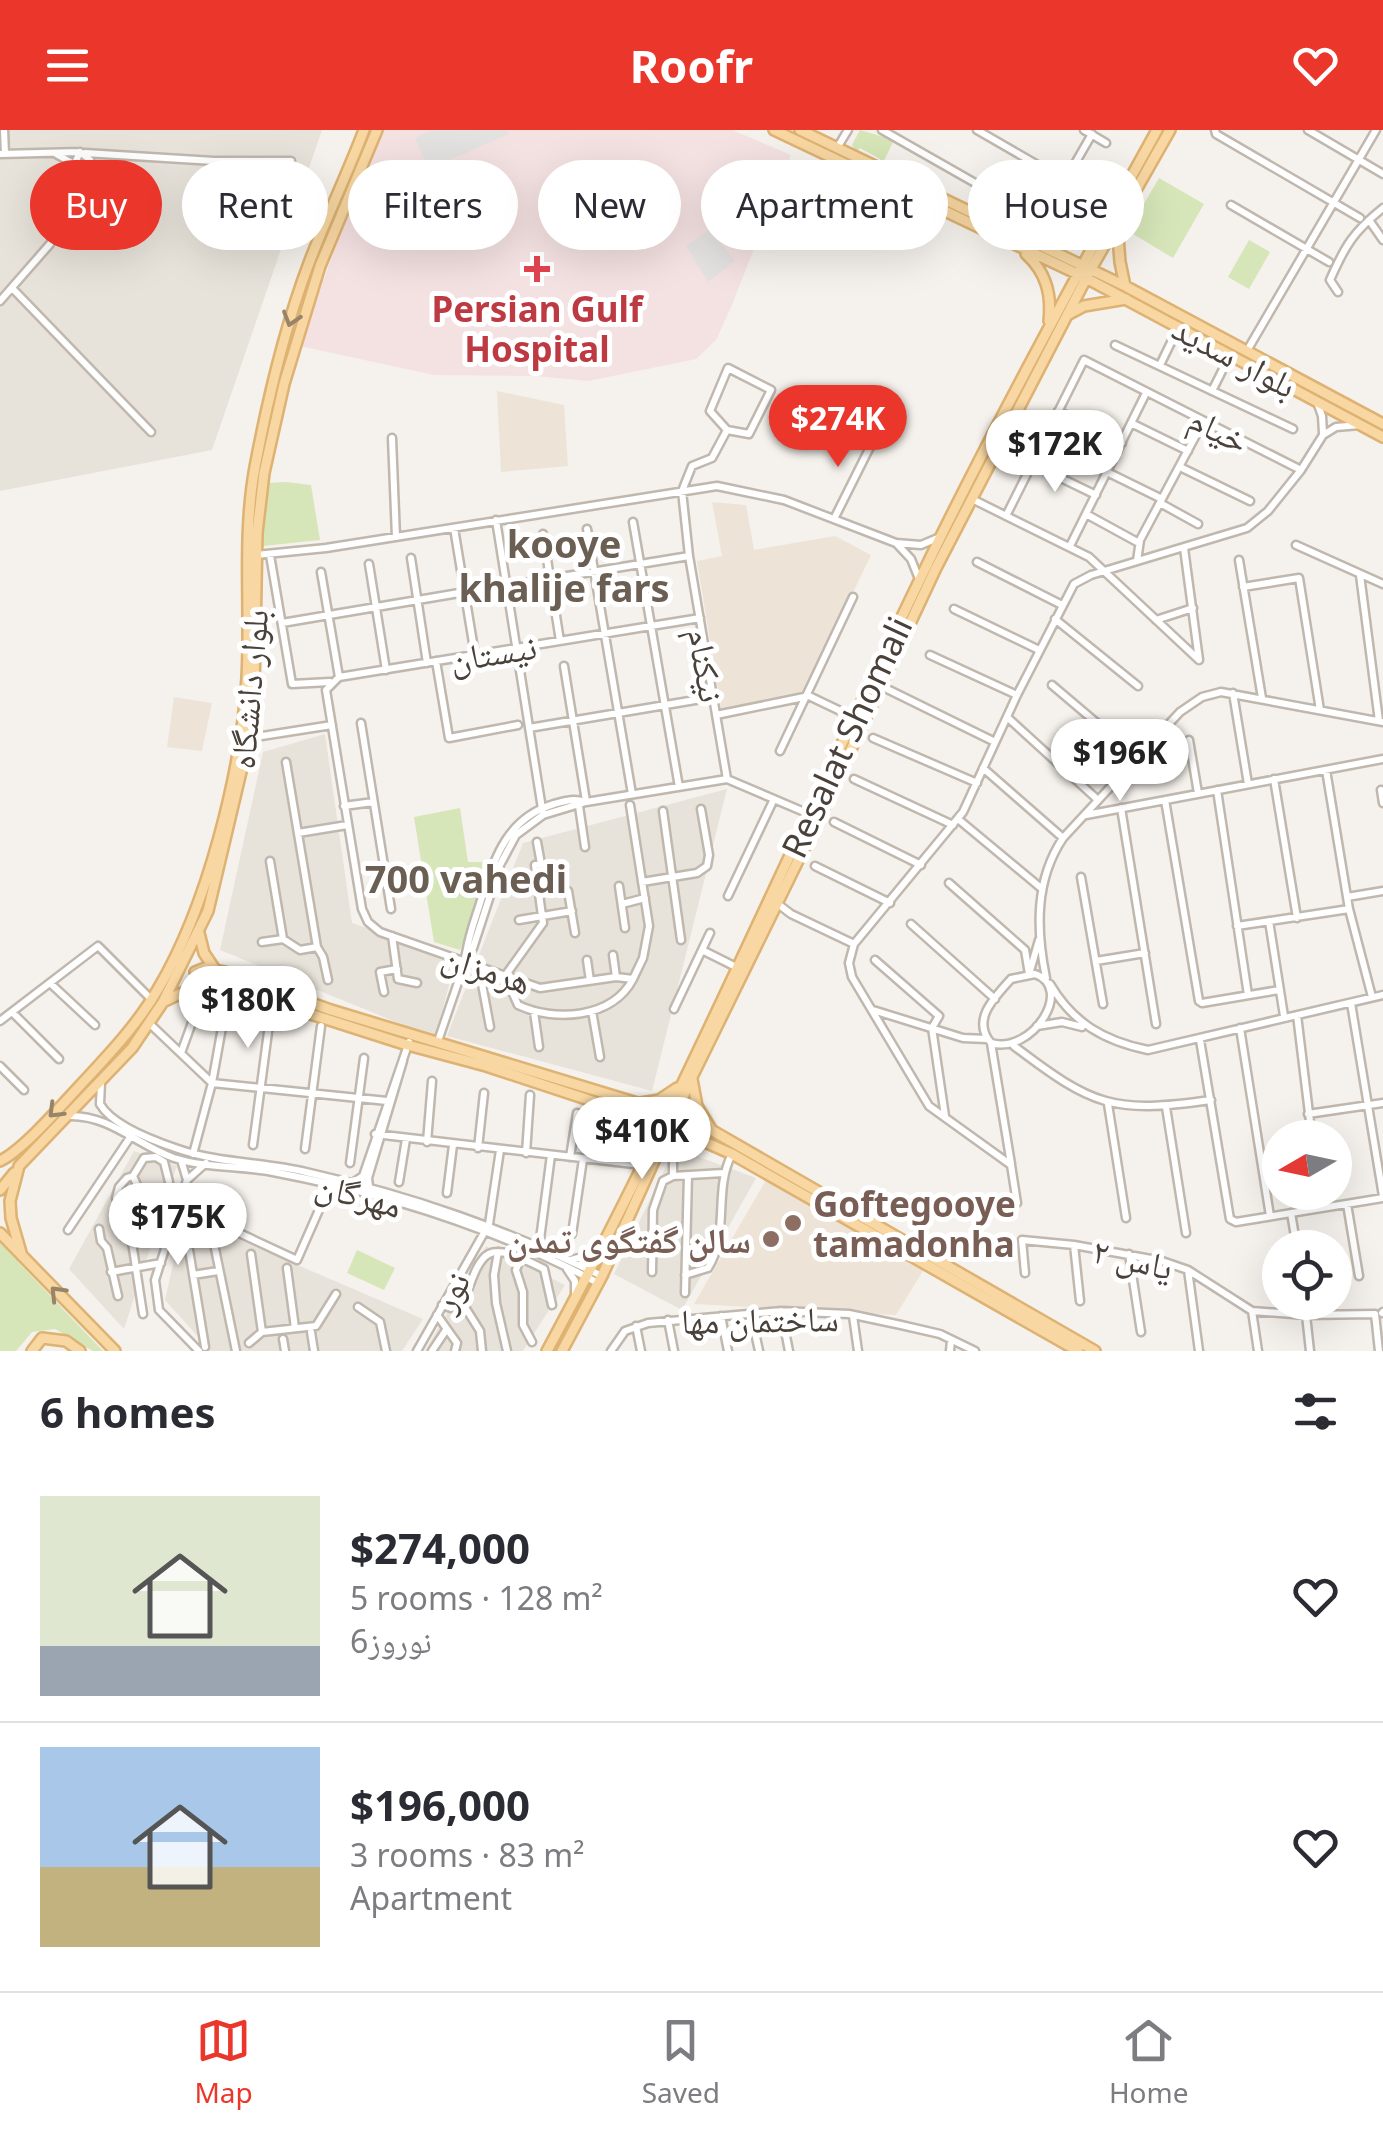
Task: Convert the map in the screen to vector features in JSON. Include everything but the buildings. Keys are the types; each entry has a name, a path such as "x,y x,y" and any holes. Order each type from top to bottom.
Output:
{"main road":[{"name":"بلوار دانشگاه","path":"2,1160 125,1037 151,999 196,908 236,766 247,676 247,533 254,472 273,379 308,264 364,130"},
{"name":"بلوار دانشگاه","path":"0,1190 104,1079 149,1024 208,910 249,738 256,554 264,473 284,384 320,266 377,130"},
{"path":"774,130 968,218"},
{"path":"800,130 968,215"},
{"name":"Resalat Shomali","path":"1140,160 1157,130"},
{"name":"Resalat Shomali","path":"1144,176 1170,130"},
{"path":"358,146 368,152"},
{"path":"1022,250 1045,277 1050,308 1048,328"},
{"path":"1025,250 1084,272"},
{"path":"1048,250 1084,272"},
{"name":"Resalat Shomali","path":"562,1351 600,1279 654,1150 692,1077 809,814 941,537 1048,328 1096,250"},
{"path":"1119,250 1126,286"},
{"name":"بلوار سدید","path":"1084,272 1111,285 1126,299 1383,436"},
{"name":"بلوار سدید","path":"1111,285 1126,286 1383,424"},
{"name":"Resalat Shomali","path":"668,1120 679,1086 778,904 972,498 1067,315 1071,296"},
{"path":"1067,315 1084,306 1126,299"},
{"path":"199,930 214,976"},
{"path":"163,1002 214,976 409,1040 638,1103 695,1138 732,1154 1070,1341 1095,1351"},
{"path":"437,1046 630,1112 713,1132 1070,1341 1078,1351"},
{"path":"97,1067 104,1079"},
{"path":"692,1077 698,1106 713,1132"},
{"path":"638,1103 658,1100 679,1086"},
{"path":"630,1112 646,1127 654,1150 672,1140 695,1138"},
{"name":"Resalat Shomali","path":"547,1351 642,1165 654,1150"},
{"path":"19,1166 10,1201 22,1256"},
{"path":"0,1233 115,1351"},
{"path":"32,1351 42,1338 66,1340 80,1351"}],"street":[{"path":"4,130 2,154 82,152 193,160"},
{"path":"837,148 848,130"},
{"path":"882,130 968,179"},
{"path":"977,130 1027,160"},
{"path":"1308,130 1383,174"},
{"path":"1248,350 1376,130"},
{"path":"1215,131 1364,218 1383,240"},
{"path":"1075,160 1088,132 1106,143"},
{"path":"82,152 82,160"},
{"path":"82,152 82,160"},
{"path":"54,154 69,160"},
{"path":"98,160 110,156"},
{"path":"1231,204 1329,262"},
{"path":"1338,292 1330,280 1345,245 1364,218 1383,208"},
{"path":"0,301 45,250"},
{"path":"13,289 150,432"},
{"path":"1160,365 1179,326"},
{"path":"1115,346 1293,428"},
{"path":"1212,391 1231,354"},
{"name":"خیام","path":"1058,412 1084,360 1301,470"},
{"path":"728,368 771,390 749,434 727,430 710,412 728,368"},
{"path":"1070,546 1146,393"},
{"path":"1315,399 1322,416 1323,434"},
{"path":"1006,516 1058,412 1122,443"},
{"path":"1137,560 1139,542 1203,422"},
{"path":"1131,424 1188,451"},
{"path":"1011,1165 928,1106 852,977 849,963 854,944 956,822 1055,618 1081,578 1246,528 1268,511 1301,470 1323,434 1336,427 1362,426"},
{"path":"682,491 692,466 712,458 727,430"},
{"path":"392,438 396,537"},
{"path":"834,519 875,438"},
{"path":"1030,463 1096,495"},
{"path":"1180,467 1250,501"},
{"path":"1107,472 1198,524"},
{"path":"256,554 396,537 717,486 752,491 896,543 922,546 941,537"},
{"name":"نیکنام","path":"682,491 726,779"},
{"path":"972,498 1090,557 1199,660 1184,548"},
{"path":"1086,514 1139,542"},
{"path":"496,520 542,812"},
{"path":"633,522 679,787"},
{"path":"454,528 476,655"},
{"path":"588,529 632,794"},
{"path":"543,534 560,641"},
{"path":"896,543 911,559 920,581"},
{"path":"1296,545 1383,584"},
{"path":"270,555 292,684 335,680"},
{"path":"506,586 689,556"},
{"path":"411,558 449,738 518,725"},
{"path":"1239,560 1262,698"},
{"path":"977,562 1062,605"},
{"path":"369,564 386,670"},
{"path":"249,738 332,725 326,690 335,680 321,572"},
{"path":"1012,1045 1037,1026 1052,997 1040,934 1041,888 1052,854 1062,838 1174,718 1210,694 1232,693 1381,722 1360,576"},
{"path":"1243,587 1299,578 1320,710"},
{"path":"282,623 465,592"},
{"path":"780,750 854,597"},
{"path":"1156,620 1194,608"},
{"path":"954,609 1040,650"},
{"name":"نیستان","path":"335,680 700,618"},
{"path":"1055,618 1138,686"},
{"path":"930,655 1017,695"},
{"path":"564,666 574,720 585,848"},
{"path":"1052,685 1138,758"},
{"path":"881,686 995,742"},
{"path":"1232,693 1248,784"},
{"path":"716,715 809,696 855,718"},
{"path":"529,728 713,697"},
{"path":"1007,717 1099,800"},
{"path":"361,723 390,910"},
{"name":"هرمزان","path":"332,725 362,909 368,922 392,936 540,988 616,977 631,983"},
{"path":"873,738 977,783"},
{"path":"1189,740 1198,794"},
{"path":"1085,815 1383,759"},
{"path":"286,762 317,947 328,980"},
{"path":"983,768 1062,838"},
{"path":"1326,770 1348,908 1372,997"},
{"path":"582,804 726,779 809,814"},
{"path":"854,779 956,822 1041,888"},
{"path":"1274,779 1296,918"},
{"path":"1217,790 1248,995"},
{"path":"1381,790 1383,803"},
{"path":"437,1046 465,962 466,945 498,851 510,830 542,812 578,799 582,804"},
{"path":"728,896 774,800"},
{"path":"1165,800 1198,1001 1280,990"},
{"path":"344,806 373,802"},
{"path":"537,842 541,864 535,865 535,894 543,923 505,976 518,1005 534,1012 563,1017 592,1011 619,996 631,983 648,940 630,805"},
{"path":"1121,808 1156,1024"},
{"path":"642,882 697,872 706,866 709,855 702,809"},
{"path":"662,811 678,898 673,899 681,940"},
{"path":"834,822 921,864"},
{"path":"298,834 347,825"},
{"path":"270,861 283,938 300,950 317,947"},
{"path":"815,866 890,903"},
{"path":"524,878 537,875"},
{"path":"1081,876 1103,1004"},
{"path":"949,883 1025,950 1029,974"},
{"path":"619,886 625,928"},
{"path":"568,891 575,933"},
{"path":"1346,897 1383,891"},
{"path":"622,904 645,898"},
{"path":"778,904 854,944"},
{"path":"1237,926 1348,908"},
{"path":"519,920 572,911"},
{"path":"772,916 791,914"},
{"path":"1269,922 1284,1016"},
{"path":"911,924 995,999"},
{"path":"674,1009 710,933"},
{"path":"1029,974 1040,934"},
{"path":"392,936 398,978 417,983"},
{"path":"262,942 283,938"},
{"path":"0,1020 98,946 151,999"},
{"path":"702,950 741,969"},
{"path":"1096,961 1144,954"},
{"path":"614,955 616,977"},
{"path":"587,960 590,981"},
{"path":"875,960 940,1016 932,1028 945,1118"},
{"path":"479,967 490,1027"},
{"path":"384,992 380,972 397,969"},
{"path":"1017,1203 982,1016 1010,979 1029,974 1048,981 1062,1005 1088,1028"},
{"path":"50,983 95,1025"},
{"path":"181,1053 202,992"},
{"path":"1037,1026 1062,1022 1148,1050 1383,995"},
{"path":"1351,1003 1383,1197 1352,1203"},
{"path":"872,1010 962,1038 1012,1045 1061,1081 1108,1104 1166,1107 1210,1100"},
{"path":"193,1154 212,1083 225,1011"},
{"path":"592,1011 600,1057"},
{"path":"12,1012 59,1059"},
{"path":"534,1012 539,1047"},
{"path":"1297,1015 1309,1120"},
{"path":"253,1145 270,1017"},
{"path":"149,1024 212,1083 387,1102"},
{"path":"305,1149 321,1026"},
{"path":"1240,1028 1270,1216"},
{"path":"369,1186 387,1102 409,1040"},
{"path":"1200,1040 1227,1214 1236,1222 1311,1210"},
{"path":"350,1163 364,1058"},
{"path":"353,1182 362,1176 404,1068 403,1060"},
{"path":"0,1066 24,1090"},
{"path":"104,1079 100,1104 104,1110"},
{"path":"427,1142 432,1080"},
{"path":"478,1148 484,1093"},
{"path":"526,1153 530,1095"},
{"path":"1308,1114 1383,1103"},
{"path":"1108,1104 1126,1218"},
{"path":"1166,1107 1186,1233"},
{"path":"95,1118 95,1109 104,1110"},
{"name":"مهرگان","path":"104,1110 175,1149 381,1197 486,1228 600,1279"},
{"path":"570,1158 577,1113"},
{"name":"مهرگان","path":"69,1116 95,1118 180,1159 232,1163 369,1186 539,1247 568,1264"},
{"path":"616,1162 619,1128"},
{"path":"378,1135 642,1165"},
{"path":"68,1230 131,1136"},
{"path":"398,1182 406,1139"},
{"path":"447,1193 453,1145"},
{"path":"486,1228 500,1150"},
{"path":"672,1151 673,1176"},
{"path":"686,1275 708,1268 717,1251 723,1172 732,1154"},
{"path":"539,1247 552,1156"},
{"path":"143,1314 137,1267 116,1198 118,1187 134,1176 144,1158 156,1157 164,1162 169,1182"},
{"path":"180,1159 186,1180 155,1280 160,1310 202,1349"},
{"path":"572,1234 582,1159"},
{"path":"186,1180 206,1163"},
{"path":"652,1272 653,1210 662,1182 673,1176 723,1172"},
{"path":"685,1293 688,1175"},
{"path":"134,1176 155,1226 167,1243"},
{"path":"179,1205 298,1260 330,1185"},
{"path":"1349,1210 1359,1276"},
{"path":"1292,1213 1294,1230"},
{"name":"نور","path":"417,1351 486,1228"},
{"path":"99,1229 118,1296"},
{"path":"212,1234 236,1351"},
{"name":"یاس ۲","path":"1025,1273 1022,1240 1129,1254 1188,1270 1252,1312"},
{"path":"574,1302 576,1281 568,1264 592,1254 604,1242"},
{"path":"1074,1245 1080,1301"},
{"path":"189,1250 202,1349"},
{"path":"462,1304 478,1261 488,1252 498,1252 521,1257 544,1269 552,1305"},
{"path":"498,1252 494,1275 496,1303 507,1351"},
{"path":"251,1254 262,1332"},
{"path":"1129,1254 1140,1332"},
{"path":"521,1257 516,1270 523,1292 523,1325 532,1342"},
{"path":"112,1272 161,1263"},
{"path":"286,1268 296,1328"},
{"path":"1188,1270 1199,1351"},
{"path":"193,1275 218,1271"},
{"path":"236,1351 242,1344 250,1347 262,1332 316,1326 336,1294"},
{"path":"442,1306 462,1304"},
{"path":"462,1304 480,1332 482,1351"},
{"path":"358,1307 380,1322 386,1351"},
{"path":"781,1310 789,1351"},
{"name":"ساختمان مها","path":"611,1351 619,1336 636,1326 781,1310 853,1316 918,1328 975,1351"},
{"path":"1258,1351 1252,1312 1262,1313"},
{"path":"1352,1314 1381,1313 1380,1351"},
{"path":"751,1314 759,1351"},
{"path":"437,1315 457,1343 456,1351"},
{"path":"721,1316 728,1351"},
{"path":"853,1316 858,1351"},
{"path":"668,1320 674,1351"},
{"path":"1307,1320 1310,1351"},
{"path":"636,1326 641,1351"},
{"path":"432,1351 446,1330"},
{"path":"311,1332 314,1351"},
{"path":"283,1339 285,1351"},
{"path":"950,1351 951,1340"}],"shaded area":[{"path":"0,130 322,130 312,160 182,160 182,250 281,250 212,450 0,491"},
{"name":"Persian Gulf Hospital","path":"384,130 732,130 791,155 789,160 701,160 701,250 754,250 716,340 696,359 588,381 434,375 300,346 348,215 348,250 518,250 518,160 371,160"},
{"path":"433,130 507,130 509,134 450,160 425,160 415,138"},
{"path":"701,235 701,250 726,250 735,261 708,282 686,246"},
{"path":"497,391 564,405 568,466 501,472"},
{"path":"712,502 746,505 754,550 835,536 871,555 804,695 721,708 697,561 722,556"},
{"path":"174,697 212,703 202,751 167,747"},
{"path":"325,734 352,923 456,959 435,1038 220,950 263,752"},
{"path":"727,789 652,1091 447,1036 523,843"},
{"path":"675,1148 756,1178 682,1310 614,1274"},
{"path":"134,1151 177,1166 124,1329 69,1269"},
{"name":"Goftegooye tamadonha","path":"766,1180 926,1266 896,1315 694,1304"},
{"path":"184,1216 423,1319 402,1351 211,1351 165,1300"},
{"path":"486,1246 565,1285 523,1351 425,1351"}],"green space":[{"path":"860,130 894,140 884,160 860,148 856,152 852,145"},
{"path":"1159,178 1204,204 1173,258 1144,241 1144,204"},
{"path":"1249,240 1270,252 1249,289 1228,277"},
{"path":"266,483 311,485 320,540 263,546"},
{"path":"460,808 468,862 492,862 460,950 434,942 414,817"},
{"path":"0,1243 103,1351 93,1351 55,1329 32,1332 16,1351 0,1351"},
{"path":"357,1250 395,1268 384,1290 347,1273"}],"place":[{"name":"Persian Gulf Hospital","path":"537,269"},
{"name":"Goftegooye tamadonha","path":"793,1223"},
{"name":"سالن گفتگوی تمدن","path":"771,1239"}],"district":[{"name":"kooye khalije fars","path":"564,564"},
{"name":"700 vahedi","path":"466,878"}]}
